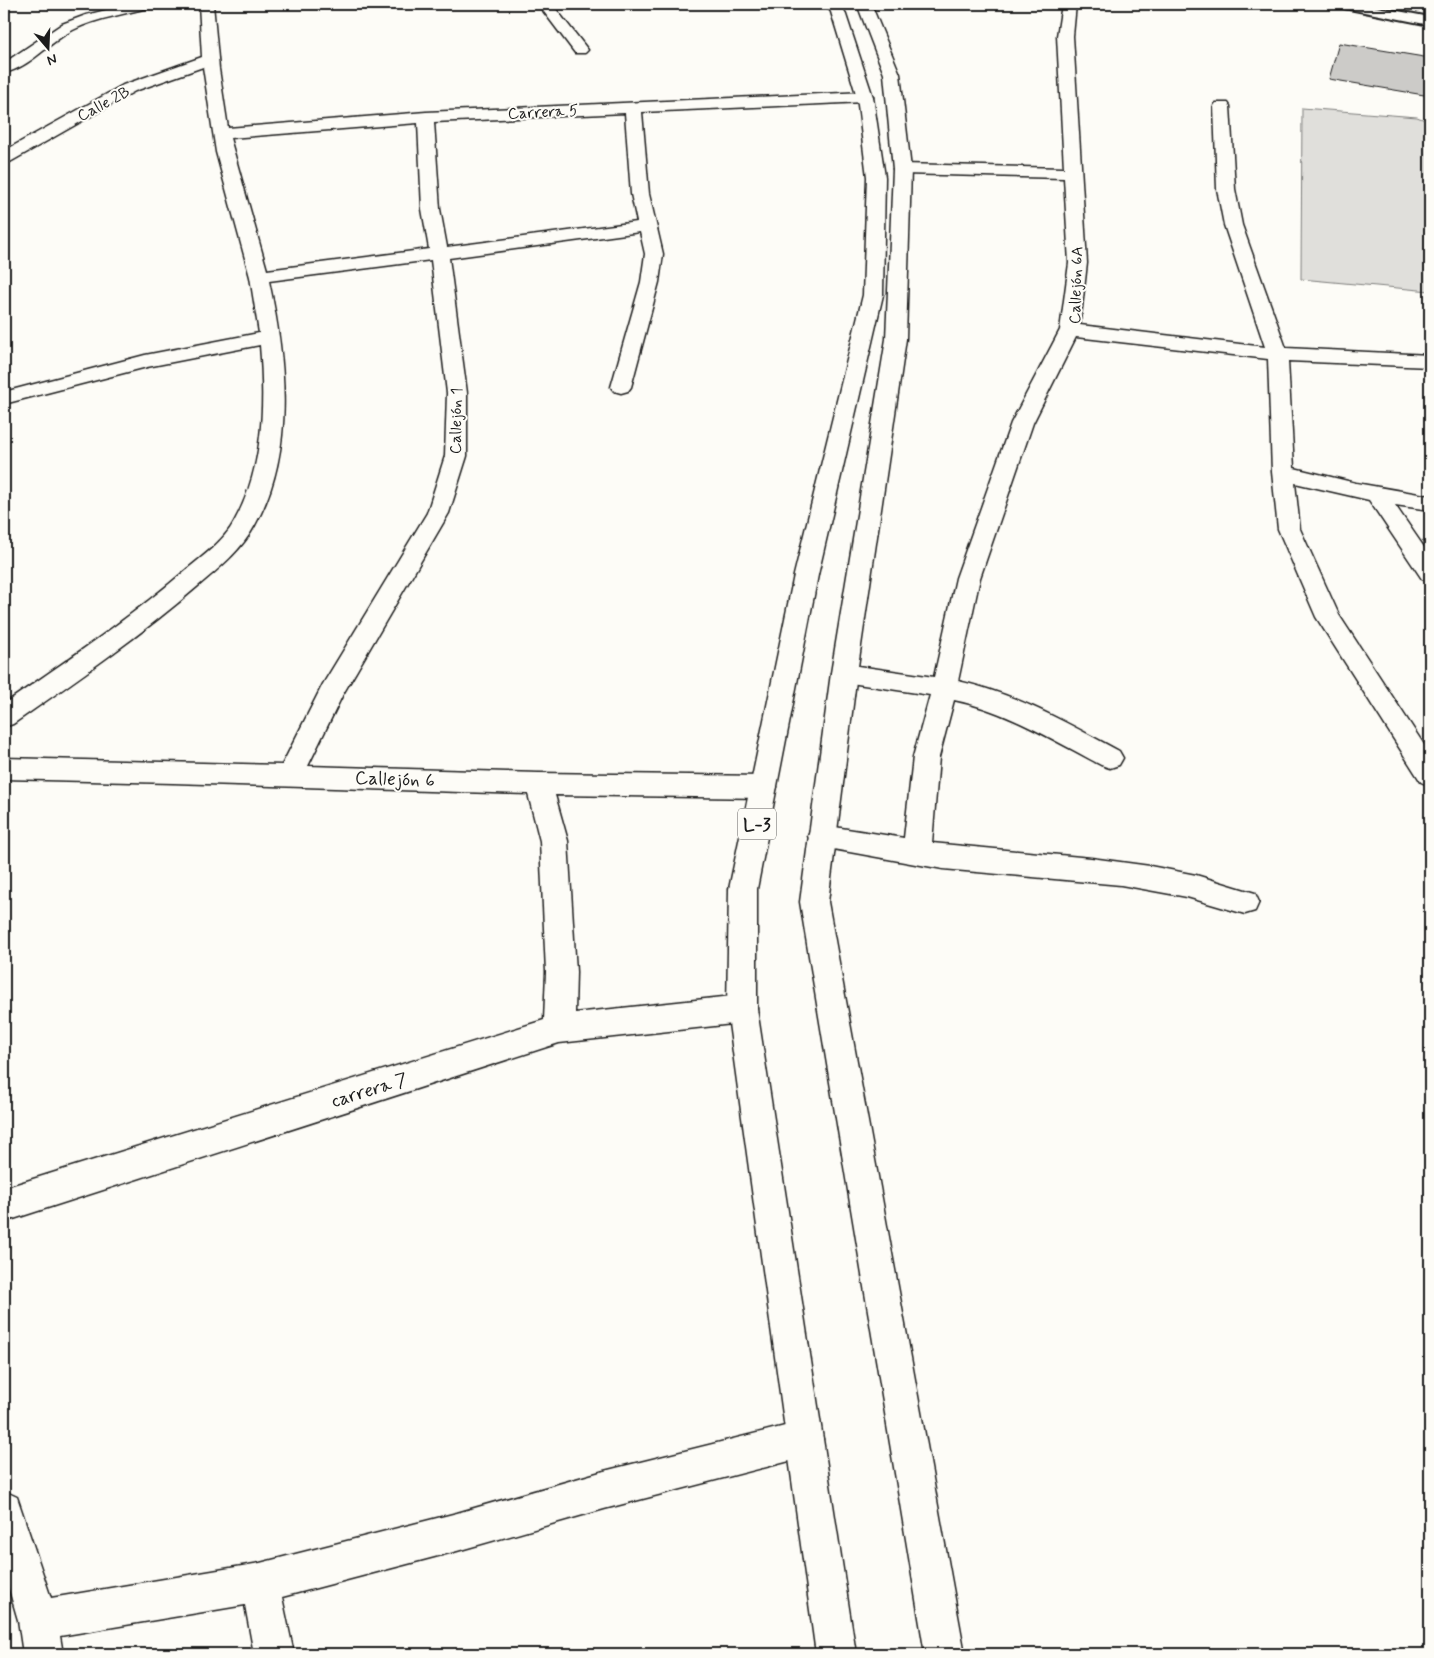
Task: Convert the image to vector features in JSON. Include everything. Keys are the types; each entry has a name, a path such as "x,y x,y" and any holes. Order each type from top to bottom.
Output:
{"street":[{"path":"4,68 13,65 68,27 91,18 146,4"},
{"path":"4,717 157,608 212,560 243,525 263,482 273,422 270,337 259,277 221,134 209,60 206,4"},
{"path":"546,4 580,50"},
{"name":"L-3","path":"833,4 838,12 865,97 876,177 873,294 806,575 743,890 742,1009 836,1654"},
{"path":"864,4 892,74 902,169 896,339 844,673 814,902 945,1654"},
{"name":"Callejón 6A","path":"1069,4 1065,36 1078,263 1070,330 1278,354 1430,361"},
{"name":"Calle 2B","path":"4,158 129,88 209,60"},
{"name":"Carrera 5","path":"221,134 426,117 633,106 865,97"},
{"path":"621,387 650,282 654,254 640,194 633,106"},
{"path":"1222,106 1226,190 1233,225 1278,354 1283,472 1288,529 1328,618 1430,775"},
{"name":"Callejón 1","path":"290,776 332,691 438,513 456,456 457,393 439,253 431,209 426,117"},
{"path":"902,169 1074,173"},
{"path":"259,277 648,226"},
{"path":"919,852 918,834 926,757 944,688 968,578 1022,423 1070,330"},
{"path":"4,398 145,361 270,337"},
{"path":"1283,472 1332,487 1377,496 1430,503"},
{"path":"1377,496 1430,572"},
{"path":"844,673 944,688 980,697 1012,709 1110,758"},
{"name":"Callejón 6","path":"4,769 539,784 764,787"},
{"path":"539,784 554,841 561,972 559,1029"},
{"path":"822,836 944,857 1091,870 1180,883 1245,902"},
{"name":"carrera 7","path":"4,1206 559,1029 742,1009"},
{"path":"4,1510 40,1637 260,1583 456,1532 604,1490 805,1440"},
{"path":"260,1583 274,1654"}],"lane":[{"path":"1344,4 1430,21"}],"shaded area":[{"path":"1302,108 1417,117 1430,122 1430,291 1301,279"}],"building":[{"path":"1339,43 1430,58 1430,96 1329,79"}]}
